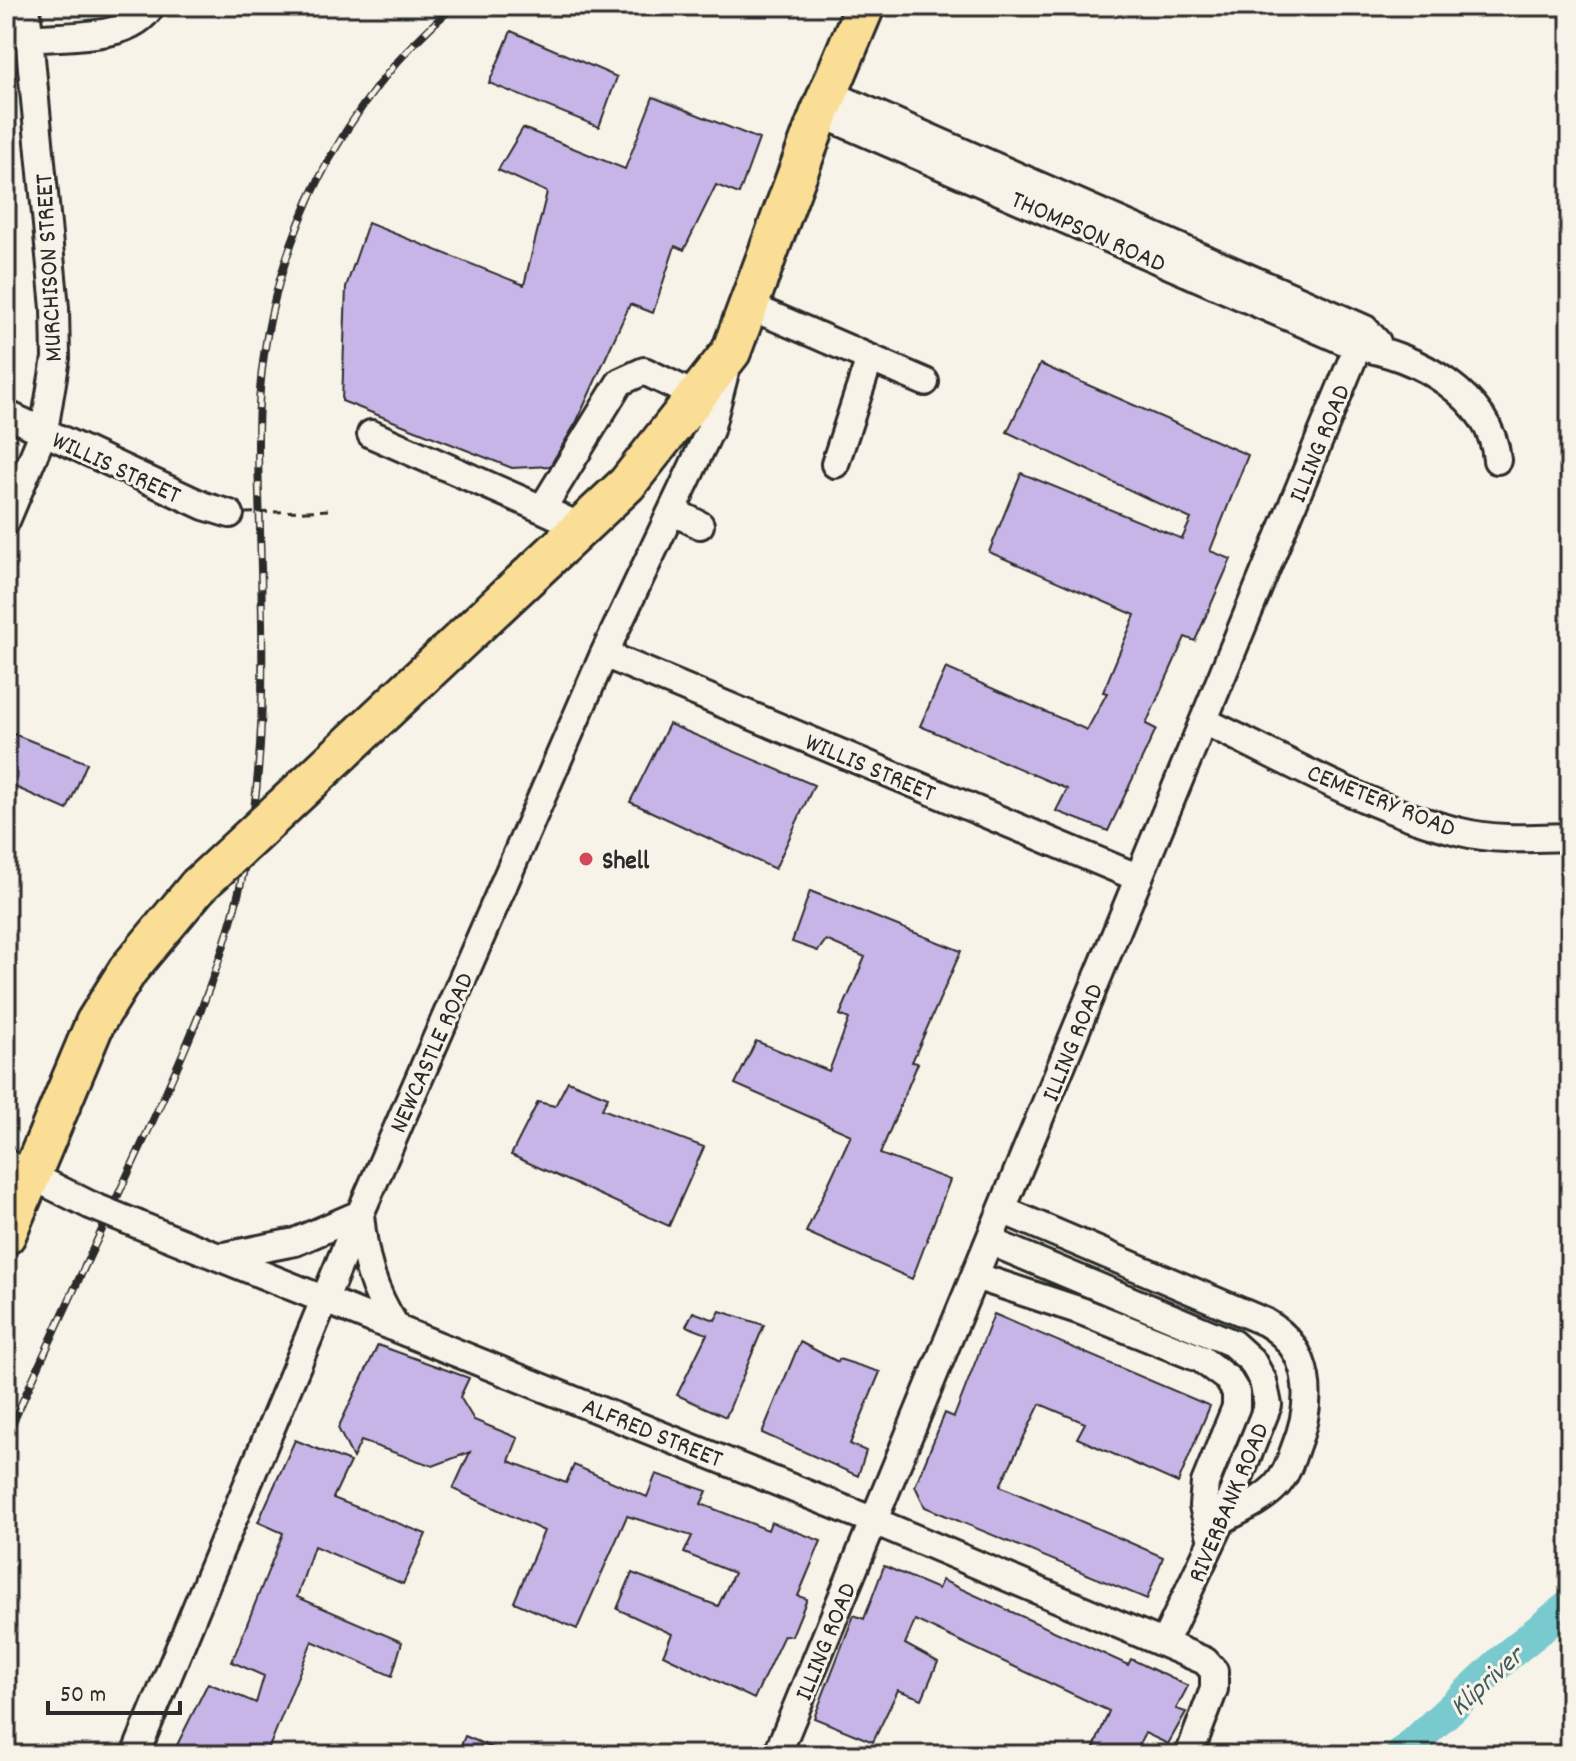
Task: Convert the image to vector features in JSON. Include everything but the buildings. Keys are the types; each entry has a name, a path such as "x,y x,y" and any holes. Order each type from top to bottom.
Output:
{"highway":[{"path":"6,1235 18,1168 95,1023 128,970 198,886 651,458 731,352 824,103 865,6"}],"street":[{"name":"MURCHISON STREET","path":"6,521 44,431 56,358 55,308 26,6"},
{"path":"29,39 124,27 140,20 151,6"},
{"name":"THOMPSON ROAD","path":"824,103 1369,342 1420,368 1473,405 1496,441 1497,460"},
{"path":"747,305 925,382"},
{"name":"ILLING ROAD","path":"777,1755 1204,721 1369,342"},
{"name":"NEWCASTLE ROAD","path":"135,1755 360,1214 604,654 674,512 710,430 731,352"},
{"path":"835,464 870,358"},
{"path":"542,509 620,382 644,371 696,396"},
{"name":"WILLIS STREET","path":"6,414 204,506 238,514"},
{"path":"371,434 581,527"},
{"path":"674,512 700,525"},
{"name":"WILLIS STREET","path":"604,654 1139,878"},
{"name":"CEMETERY ROAD","path":"1204,721 1366,798 1462,832 1508,839 1570,837"},
{"name":"ALFRED STREET","path":"18,1168 90,1205 1165,1641"},
{"path":"975,1276 1081,1311 1201,1359 1228,1379 1236,1392 1236,1407 1211,1464 1203,1493 1217,1531 1262,1498 1286,1472 1300,1436 1309,1397 1305,1372 1296,1349 1283,1332 1002,1210"},
{"path":"219,1257 295,1242 360,1214 365,1262 379,1300 396,1327"},
{"name":"RIVERBANK ROAD","path":"989,1241 1232,1343 1252,1361 1263,1381 1268,1405 1217,1531 1165,1641"},
{"path":"1165,1641 1205,1661 1214,1671 1214,1689 1189,1755"}],"path":[{"path":"238,514 331,510"}],"waterway":[{"name":"Klipriver","path":"1401,1755 1508,1655 1570,1605"}],"railway":[{"path":"6,1438 191,1034 219,959 241,883 256,795 262,707 258,460 260,390 267,335 279,281 319,179 346,131 378,86 414,44 454,6"}],"place":[{"name":"Shell","path":"586,859"}]}
